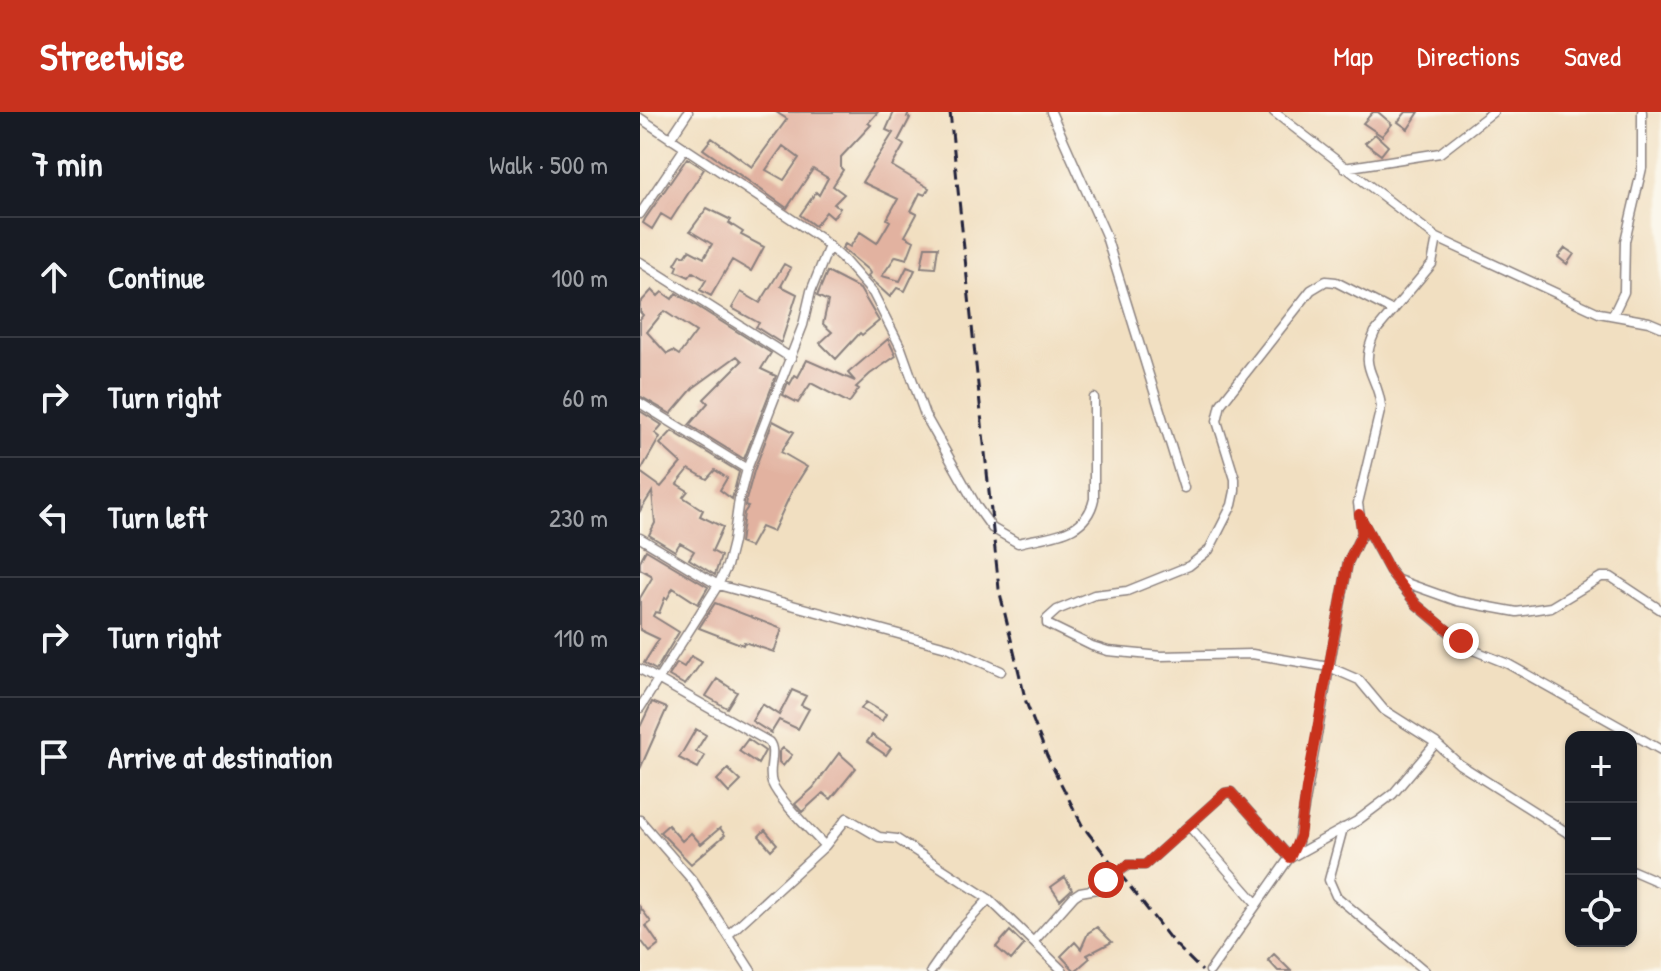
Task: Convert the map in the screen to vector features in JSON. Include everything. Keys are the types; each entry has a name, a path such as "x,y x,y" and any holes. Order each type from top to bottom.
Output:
{"street":[{"path":"670,139 688,112"},
{"path":"1051,112 1108,241 1184,488"},
{"path":"1274,112 1437,238 1599,313 1661,327"},
{"path":"1344,168 1440,153 1493,112"},
{"path":"1613,315 1622,300 1625,241 1642,168 1642,112"},
{"path":"640,118 829,246 873,293 901,348 925,415 992,528 1018,543 1077,528 1091,515 1094,499 1094,398"},
{"path":"640,214 684,149"},
{"path":"1210,971 1290,858 1300,836 1348,562 1362,533 1358,503 1381,407 1381,398 1368,372 1367,359 1375,332 1432,264 1437,238"},
{"path":"640,708 718,585 733,542 747,469 791,358 811,291 829,246"},
{"path":"640,262 791,358"},
{"path":"1393,311 1336,282 1326,281 1311,290 1221,404 1217,421 1235,479 1235,491 1232,505 1209,550 1189,566 1127,591 1094,595 1057,610 1047,619 1047,624 1108,651 1161,656 1252,654 1329,667 1359,680 1384,710 1436,743 1459,764 1565,831"},
{"path":"640,403 747,469"},
{"path":"1359,514 1397,580 1417,605 1468,648 1508,664 1661,750"},
{"path":"640,538 718,585 950,648 1001,671"},
{"path":"1397,580 1457,601 1517,612 1551,607 1601,577 1611,577 1661,610"},
{"path":"640,669 769,742 773,750 769,772 774,787 825,846"},
{"path":"1290,858 1343,828 1393,794 1436,743"},
{"path":"1034,941 1074,896 1097,889 1128,865 1145,865 1225,793 1231,792 1290,858"},
{"path":"728,935 825,846 844,820 851,819 879,837 897,839 989,899 1063,971"},
{"path":"640,820 693,881 751,971"},
{"path":"1189,826 1257,904"},
{"path":"1343,828 1329,880 1336,896 1425,971"},
{"path":"1637,873 1661,883"},
{"path":"931,971 959,931 989,899"}],"building":[{"path":"776,112 878,112 868,123 871,125 841,157 843,170 833,186 844,194 834,204 840,208 833,218 826,212 815,226 800,215 816,192 819,195 828,178 813,169 787,208 703,149 712,138 752,167 787,119","holes":["783,146 799,158 784,180 766,170"]},
{"path":"894,112 909,112 907,117 910,118 898,141 904,145 892,166 929,188 925,195 920,193 911,211 917,214 905,236 914,241 907,259 896,256 882,276 900,281 907,267 915,270 905,291 897,288 890,297 868,277 868,270 842,248 845,244 850,247 860,232 877,243 890,221 887,219 898,199 862,182 893,133 886,130"},
{"path":"1373,112 1378,112 1392,124 1382,136 1363,123"},
{"path":"1406,112 1419,112 1408,129 1398,122"},
{"path":"1375,134 1388,146 1381,155 1365,143"},
{"path":"687,158 704,169 671,220 661,214 652,229 643,223"},
{"path":"707,208 731,220 729,223 743,232 741,235 764,247 751,271 732,260 711,296 700,290 706,280 693,272 689,277 676,271 678,266 675,264 681,254 685,256 689,250 704,258 712,244 690,231"},
{"path":"925,247 938,247 935,268 921,267"},
{"path":"1565,248 1574,254 1567,264 1558,257"},
{"path":"784,264 791,268 781,286 797,294 781,343 756,327 759,323 732,308 741,292 760,303"},
{"path":"827,272 860,289 879,321 862,335 860,333 836,359 820,343 832,332 823,324 828,301 817,296"},
{"path":"652,290 658,296 662,292 672,299 676,293 771,353 761,369 776,376 744,459 689,425 708,403 704,399 742,361 737,356 693,388 671,414 640,396 640,319 643,315 640,303","holes":["664,311 696,332 679,355 673,351 667,354 647,332"]},
{"path":"888,339 896,356 856,387 859,389 849,403 811,383 798,403 783,395 788,382 790,384 795,375 798,377 807,360 855,381 848,373"},
{"path":"640,411 662,425 655,433 660,437 640,472"},
{"path":"773,421 794,432 781,452 807,467 773,532 761,527 750,547 740,543 744,513 748,507 745,506 746,500"},
{"path":"672,431 739,472 732,499 720,490 727,478 715,470 707,479 689,469 677,484 688,491 683,497 703,510 700,516 723,527 712,551 721,556 715,575 689,559 694,551 680,543 675,551 649,535 655,523 652,492 640,511 640,472 661,487 681,463 660,444"},
{"path":"646,550 708,587 698,604 673,588 659,613 655,612 653,616 679,632 656,670 644,663 659,639 640,630 640,598 652,578 640,569 640,561"},
{"path":"715,603 782,629 774,652 744,642 743,645 699,628"},
{"path":"691,656 702,662 685,685 669,676 677,663 684,667"},
{"path":"717,679 737,692 727,708 706,696"},
{"path":"792,690 806,696 801,705 809,709 798,729 779,720 771,733 752,721 762,704 779,715"},
{"path":"652,702 667,708 640,769 640,727"},
{"path":"866,702 886,714 882,721 861,709"},
{"path":"696,729 706,735 696,751 705,756 698,768 679,758"},
{"path":"872,735 891,748 886,755 867,742"},
{"path":"748,739 765,751 758,764 739,751"},
{"path":"783,748 792,755 783,766 779,762 779,752"},
{"path":"839,753 856,768 831,799 823,793 802,812 795,804 813,788"},
{"path":"728,769 741,781 729,793 717,780"},
{"path":"668,825 682,841 691,833 701,844 720,828 725,835 691,864 660,832"},
{"path":"765,830 777,844 771,850 759,836"},
{"path":"1065,877 1072,889 1060,900 1051,887"},
{"path":"640,907 651,922 646,926 659,945 650,952 640,939"},
{"path":"1097,927 1112,942 1087,955 1090,958 1075,971 1061,956 1075,942 1081,949 1088,933"},
{"path":"1010,931 1024,945 1011,960 996,947"},
{"path":"1274,954 1291,971 1278,971 1268,960"}],"railway":[{"path":"950,112 999,589 1026,702 1047,756 1082,825 1172,941 1202,971"}],"route":[{"path":"1106,880 1128,865 1145,865 1225,793 1231,792 1290,858 1300,836 1348,562 1362,533 1359,514 1390,571 1417,605 1461,641"}]}
